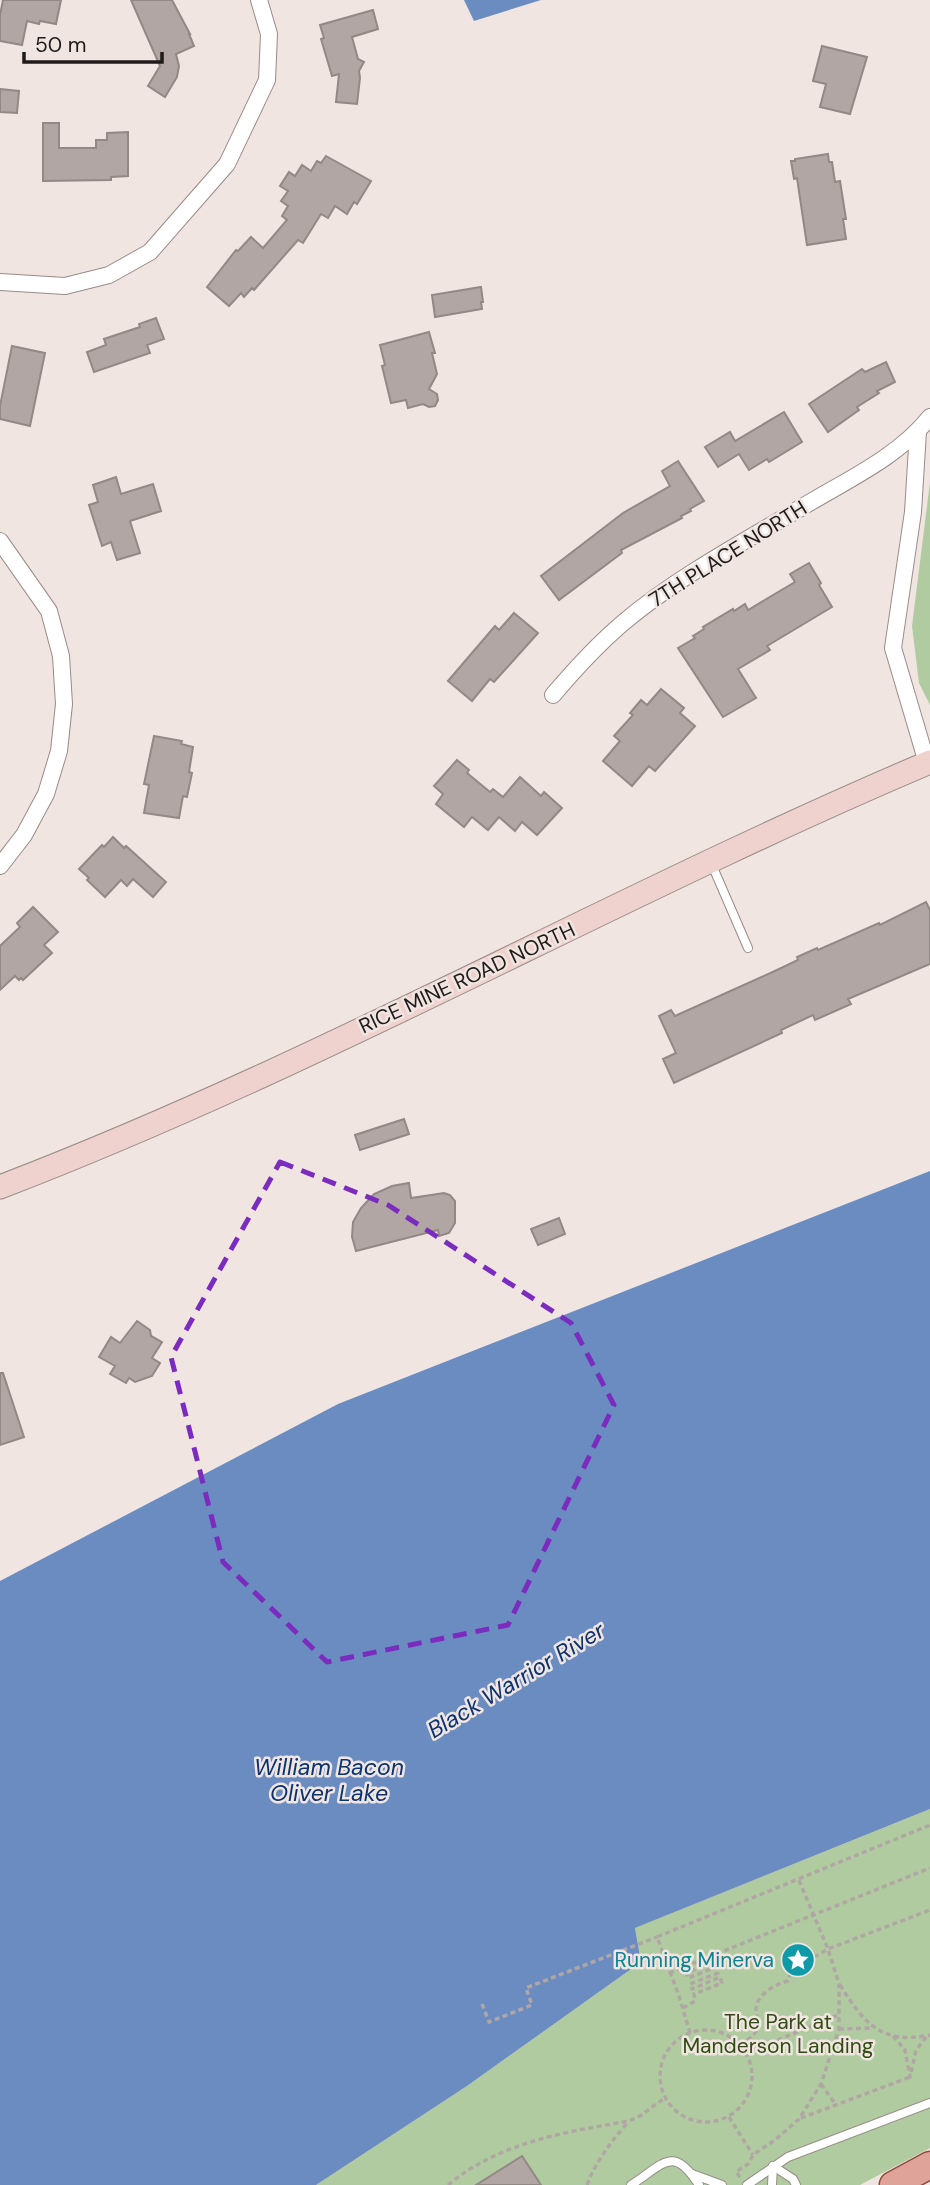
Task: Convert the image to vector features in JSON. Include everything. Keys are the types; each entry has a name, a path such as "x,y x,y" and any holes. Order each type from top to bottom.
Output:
{"main road":[{"name":"RICE MINE ROAD NORTH","path":"0,1187 73,1159 239,1087 710,862 929,762"},
{"path":"893,2185 930,2165"}],"street":[{"path":"0,282 65,286 109,275 150,252 227,164 267,80 269,34 259,0"},
{"name":"7TH PLACE NORTH","path":"553,695 577,666 623,622 662,594 878,462 918,431 930,417"},
{"path":"918,431 913,512 894,648 929,762"},
{"path":"0,541 49,611 61,656 64,704 59,751 46,794 24,835 0,866"}],"lane":[{"path":"710,862 748,948"},
{"path":"747,2185 773,2166 805,2150 930,2103"},
{"path":"631,2185 667,2161 675,2160 684,2164 699,2185"},
{"path":"772,2185 773,2166"},
{"path":"773,2166 793,2179 796,2185"},
{"path":"692,2174 722,2185"}],"path":[{"path":"482,2004 489,2022 531,2005 526,1988 930,1825"},
{"path":"669,1973 930,1868"},
{"path":"798,1878 828,1949 839,1984 856,2012 873,2028 893,2036 928,2035"},
{"path":"741,2046 759,2026 755,2010 762,1996 775,1984 788,1981 791,1970 828,1949 930,1910"},
{"path":"657,1937 690,2033"},
{"path":"683,2008 695,2001 694,1994 722,1983 720,1978 692,1989 690,1984 718,1973 716,1967 688,1978 686,1973 714,1962 712,1956"},
{"path":"729,2117 753,2155 799,2119 821,2084 839,2029 839,1984"},
{"path":"746,2053 838,2015"},
{"path":"839,2029 873,2028"},
{"path":"690,2033 723,2033 746,2053 752,2074 748,2095 740,2108 729,2117 700,2122 686,2118 674,2109 666,2097 661,2085 663,2060 670,2049 690,2033"},
{"path":"910,2077 916,2050 928,2035"},
{"path":"893,2036 905,2050 910,2077"},
{"path":"799,2119 910,2077"},
{"path":"821,2084 836,2105"},
{"path":"448,2185 488,2158 522,2144 548,2136 629,2121 666,2097"},
{"path":"587,2185 593,2168 629,2121"}],"highlighted area":[{"path":"280,1162 388,1205 571,1323 614,1405 508,1625 327,1662 223,1562 171,1357"}],"green space":[{"path":"930,482 930,705 919,683 912,626"},
{"name":"The Park at Manderson Landing","path":"930,1809 930,2148 860,2185 316,2185 467,2086 641,1962 635,1928"}],"water":[{"path":"464,0 541,0 474,21"},
{"name":"William Bacon Oliver Lake","path":"930,1171 930,1809 635,1928 641,1962 467,2086 316,2185 0,2185 0,1581 338,1404"}],"building":[{"path":"3,0 61,0 56,24 27,21 22,45 0,41"},
{"path":"131,0 172,0 190,34 194,46 176,54 179,66 177,77 165,97 148,86 160,66"},
{"path":"373,10 378,29 352,37 358,59 364,62 359,71 357,104 336,102 339,74 332,76 321,39 324,38 320,25"},
{"path":"822,46 867,57 850,114 820,107 826,84 813,81"},
{"path":"0,89 19,91 17,113 0,112"},
{"path":"43,123 59,123 59,148 96,148 96,140 107,140 107,133 128,132 128,176 111,177 111,180 43,181"},
{"path":"828,154 835,182 840,181 846,239 807,245 797,178 794,179 791,161"},
{"path":"326,156 371,181 357,204 354,202 347,214 335,206 328,218 321,214 303,243 298,240 254,290 252,288 244,297 241,293 229,306 207,287 236,250 251,237 263,248 287,220 282,216 288,206 281,201 288,191 280,186 289,172 295,176 302,165 311,171 317,161 321,163"},
{"path":"481,287 482,309 435,317 432,295"},
{"path":"156,318 164,339 147,345 150,353 94,372 87,352 106,345 104,339 140,327 139,324"},
{"path":"429,332 437,374 429,389 437,394 435,406 423,404 408,408 406,400 391,403 380,345"},
{"path":"12,346 45,353 30,426 0,419 0,406"},
{"path":"886,362 895,382 877,391 879,393 857,407 859,410 828,432 809,404 862,369 865,372"},
{"path":"784,412 802,442 769,462 767,459 749,470 739,454 718,467 705,447 730,432 735,441"},
{"path":"678,461 704,501 690,509 682,518 621,550 622,553 559,600 541,576 623,513 670,486 662,471"},
{"path":"116,477 121,494 153,484 161,511 130,521 140,553 117,560 111,542 102,546 89,505 98,502 93,485"},
{"path":"809,563 832,607 767,646 770,650 738,669 756,698 723,717 678,648 695,638 693,636 704,629 703,627 733,609 734,611 745,604 748,610 795,582 790,574"},
{"path":"514,613 538,633 494,682 490,679 472,701 448,681 495,626 499,630"},
{"path":"661,689 684,708 680,713 695,726 655,771 649,766 632,786 603,761 620,741 614,736 633,715 630,713 641,700 647,705"},
{"path":"154,736 182,741 181,744 193,747 189,772 192,773 187,797 183,796 179,818 144,813 149,785 144,784"},
{"path":"457,760 469,770 467,773 490,792 493,789 503,797 520,777 541,796 544,792 562,808 537,835 522,822 515,831 499,817 488,830 472,817 464,827 436,804 443,794 434,786"},
{"path":"113,837 166,882 153,897 133,879 127,886 121,880 105,897 79,869"},
{"path":"926,902 930,910 930,964 848,999 851,1004 815,1020 813,1015 781,1030 782,1033 674,1083 663,1059 676,1053 659,1016 671,1010 675,1016 798,960 797,957 879,923 880,925"},
{"path":"33,907 58,932 44,945 52,953 23,980 15,976 0,990 0,946 20,927 17,923"},
{"path":"404,1119 409,1134 360,1150 355,1135"},
{"path":"409,1183 411,1198 444,1193 455,1201 455,1223 449,1233 439,1236 438,1230 356,1251 352,1237 353,1222 361,1208 374,1194 392,1186"},
{"path":"559,1218 565,1234 538,1245 531,1229"},
{"path":"137,1321 150,1330 151,1336 162,1342 152,1358 160,1363 152,1376 135,1382 129,1378 126,1383 110,1374 115,1366 99,1357 111,1337 120,1343"},
{"path":"0,1373 3,1373 24,1437 0,1445"},
{"path":"522,2156 541,2185 476,2185"}],"place":[{"name":"Running Minerva","path":"798,1960"}],"water label":[{"name":"Black Warrior River","path":"516,1680"}]}
